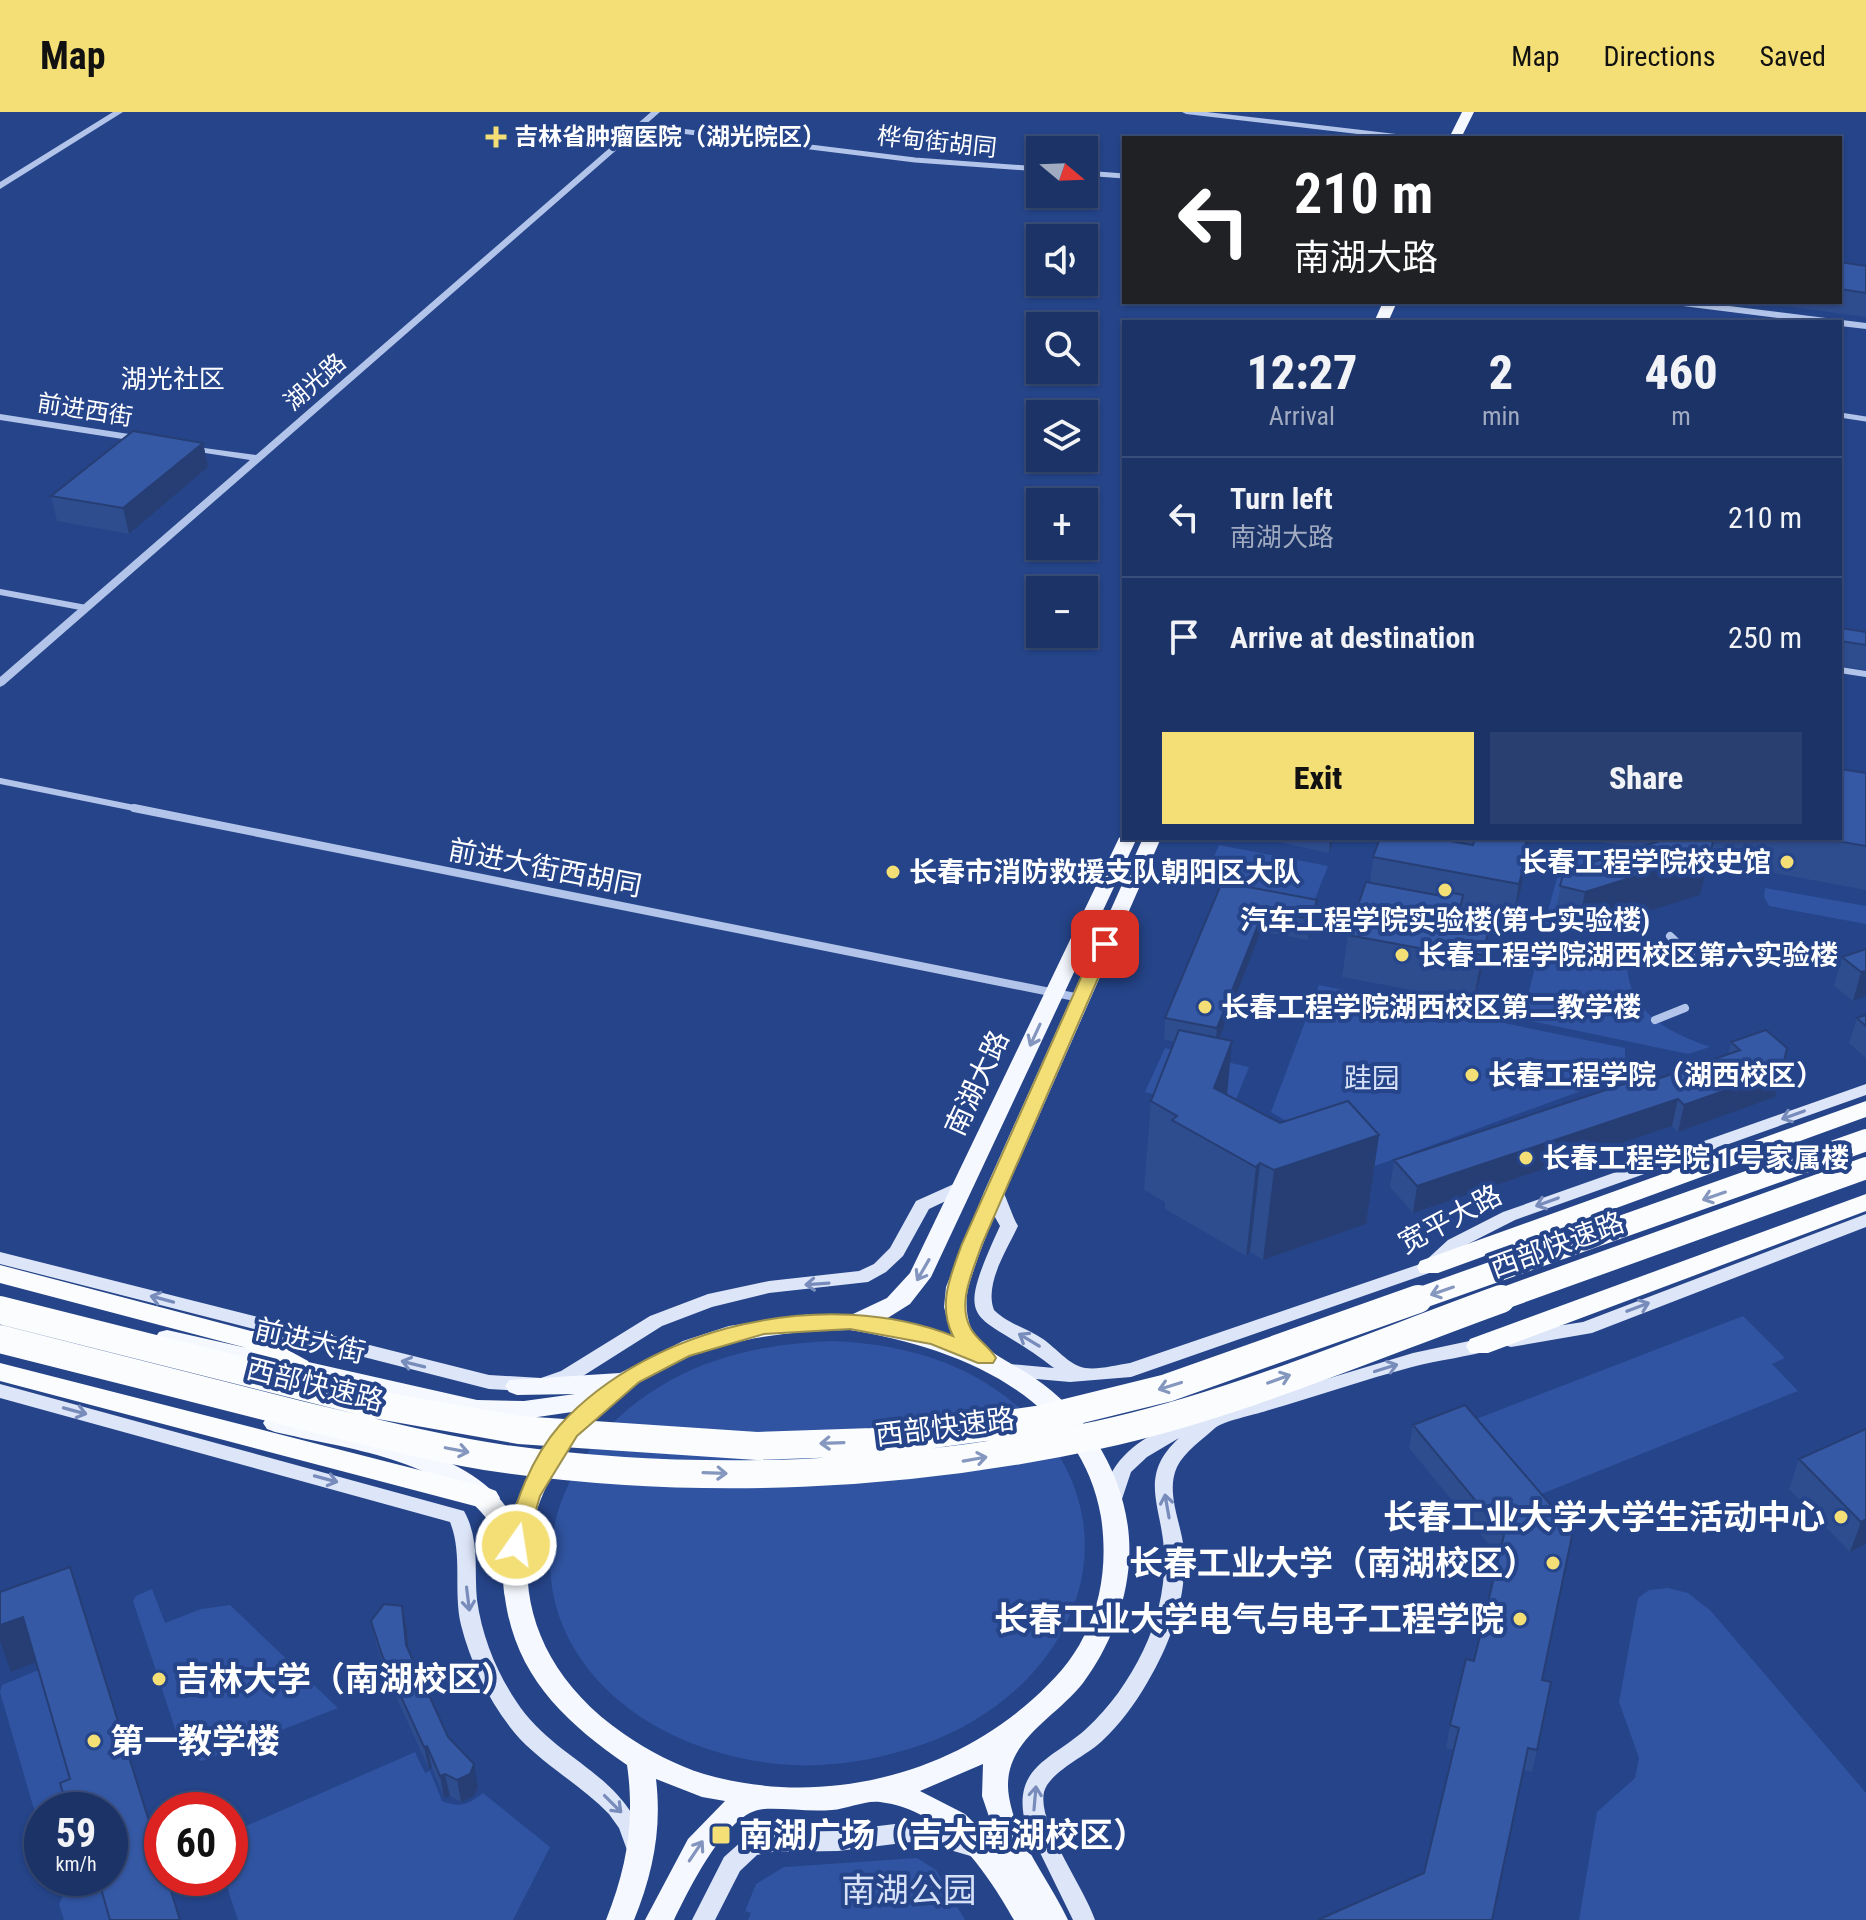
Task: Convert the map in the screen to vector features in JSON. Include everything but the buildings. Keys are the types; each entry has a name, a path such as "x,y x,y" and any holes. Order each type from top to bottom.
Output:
{"highway":[{"path":"1429,1267 1866,1109"},
{"name":"西部快速路","path":"0,1310 373,1404 519,1430 757,1446 873,1442 1037,1420 1167,1388 1866,1140"},
{"name":"西部快速路","path":"0,1339 354,1428 506,1459 727,1474 965,1461 1119,1432 1181,1414 1866,1168"},
{"path":"1479,1346 1866,1202"},
{"path":"0,1274 251,1340 323,1341"},
{"path":"251,1340 299,1368"},
{"path":"0,1372 486,1498"}],"main road":[{"path":"1456,136 1468,112"},
{"path":"1468,136 1479,112"},
{"name":"南湖大路","path":"850,1322 883,1313 902,1301 939,1242 1127,840"},
{"path":"985,1358 961,1332 955,1307 957,1287 995,1192 1151,840"},
{"name":"宽平大路","path":"1009,1371 1049,1377 1096,1376 1131,1370 1429,1267 1454,1244 1509,1216 1866,1089"},
{"name":"前进大街","path":"0,1258 489,1382 517,1386 542,1385 568,1376 656,1321 708,1301 769,1287 862,1277 880,1268 897,1252 922,1205 965,1185"},
{"path":"995,1192 1009,1226 981,1292 987,1315 1036,1344 1065,1367 1096,1376"},
{"path":"1112,1510 1113,1486 1120,1470 1143,1447 1218,1419 1413,1360 1585,1328 1866,1220"},
{"name":"前进大街","path":"0,1296 477,1409 518,1412 561,1408 609,1393"},
{"path":"850,1322 934,1337 985,1358 1009,1371 1050,1403 1083,1442 1096,1463 1112,1510 1116,1534 1114,1585 1098,1635 1069,1681 1014,1734 945,1771 881,1791 813,1799 759,1796 681,1778 639,1758 578,1714 543,1670 522,1621 514,1570 516,1545 528,1496 546,1462 569,1430 631,1377 681,1350 736,1332 793,1323 850,1322"},
{"path":"0,1351 424,1462 462,1479 486,1498 505,1519 516,1545"},
{"path":"517,1386 592,1385 631,1377"},
{"path":"0,1391 457,1516 465,1529 467,1603 479,1648 496,1686 536,1743 603,1793 627,1818 635,1838 639,1870"},
{"path":"1084,1920 1079,1899 1041,1833 1032,1808 1033,1792 1039,1776 1093,1736 1118,1710 1145,1668 1162,1632 1172,1587 1174,1550 1163,1483 1167,1466 1182,1446 1218,1419"},
{"path":"1014,1734 994,1775 998,1804 1013,1843 1054,1920"},
{"path":"620,1920 646,1843 647,1799 639,1758"},
{"path":"881,1791 922,1801 959,1823 992,1859 1029,1920"},
{"path":"659,1920 690,1859 717,1821 731,1809 759,1796"},
{"path":"703,1920 732,1864 751,1847 772,1842 838,1841 919,1831 959,1841 992,1859"}],"street":[{"path":"0,186 119,112"},
{"name":"湖光路","path":"0,683 656,112"},
{"path":"1186,112 1396,136"},
{"name":"桦甸街胡同","path":"640,126 915,160 1026,168"},
{"path":"1098,174 1122,176"},
{"path":"1691,304 1817,320"},
{"path":"1842,323 1866,326"},
{"path":"1842,415 1866,419"},
{"name":"前进西街","path":"0,417 152,441"},
{"name":"前进西街","path":"167,444 258,458"},
{"path":"0,592 86,608"},
{"path":"1842,670 1866,674"},
{"name":"前进大街西胡同","path":"0,781 1081,998"},
{"path":"1670,936 1691,956"},
{"path":"1655,1020 1685,1008"}],"green space":[{"path":"1219,845 1328,866 1313,904 1202,882"},
{"path":"1575,853 1680,872 1555,912 1550,930 1543,929 1563,856"},
{"path":"1765,888 1866,906 1866,924 1769,906 1764,897"},
{"path":"1540,947 1627,964 1629,981 1643,1008 1666,1027 1710,1047 1688,1054 1522,1019"},
{"name":"跬园","path":"1319,985 1625,1048 1625,1075 1367,1169 1271,1112"},
{"path":"1165,1048 1249,1067 1231,1112 1145,1092"},
{"path":"1743,1316 1785,1358 1772,1364 1798,1391 1529,1499 1466,1423"},
{"path":"832,1341 900,1349 933,1358 964,1371 1001,1393 1032,1421 1057,1452 1074,1487 1083,1524 1084,1563 1075,1602 1056,1642 1044,1659 1016,1690 965,1726 927,1743 853,1762 796,1765 754,1761 708,1749 664,1731 643,1719 606,1689 574,1649 556,1606 550,1563 556,1520 571,1479 597,1441 630,1407 671,1380 709,1363 749,1351"},
{"path":"1668,1588 1688,1593 1711,1611 1866,1793 1866,1920 1579,1920 1597,1812 1635,1778 1639,1758 1619,1702 1638,1598 1649,1590"},
{"path":"152,1589 165,1623 201,1609 230,1605 338,1708 202,1761 184,1756 133,1601 136,1596"},
{"path":"41,1669 77,1792 29,1792 0,1692 2,1685"},
{"path":"415,1752 425,1773 430,1771 442,1801 464,1804 483,1793 550,1847 513,1920 238,1920 230,1896 248,1896 248,1825"},
{"name":"南湖公园","path":"917,1858 936,1870 965,1920 748,1920 751,1913 745,1911 756,1884 784,1867"},
{"path":"63,1896 107,1896 113,1920 64,1920 59,1904"}],"place":[{"name":"吉林省肿瘤医院（湖光院区）","path":"496,137"},
{"name":"长春工程学院校史馆","path":"1787,862"},
{"name":"长春市消防救援支队朝阳区大队","path":"893,872"},
{"name":"汽车工程学院实验楼(第七实验楼)","path":"1445,890"},
{"name":"长春工程学院湖西校区第六实验楼","path":"1402,955"},
{"name":"长春工程学院湖西校区第二教学楼","path":"1205,1007"},
{"name":"长春工程学院（湖西校区）","path":"1472,1075"},
{"name":"长春工程学院 1 号家属楼","path":"1526,1158"},
{"name":"长春工业大学大学生活动中心","path":"1841,1517"},
{"name":"长春工业大学（南湖校区）","path":"1553,1563"},
{"name":"长春工业大学电气与电子工程学院","path":"1520,1619"},
{"name":"吉林大学（南湖校区）","path":"159,1679"},
{"name":"第一教学楼","path":"94,1741"},
{"name":"南湖广场（吉大南湖校区）","path":"721,1835"}],"district":[{"name":"湖光社区","path":"173,379"}],"route":[{"path":"516,1545 528,1496 539,1473 569,1430 588,1410 631,1377 681,1350 764,1326 822,1321 907,1330 960,1346 985,1358 961,1332 955,1307 957,1287 972,1244 1105,944"}]}
